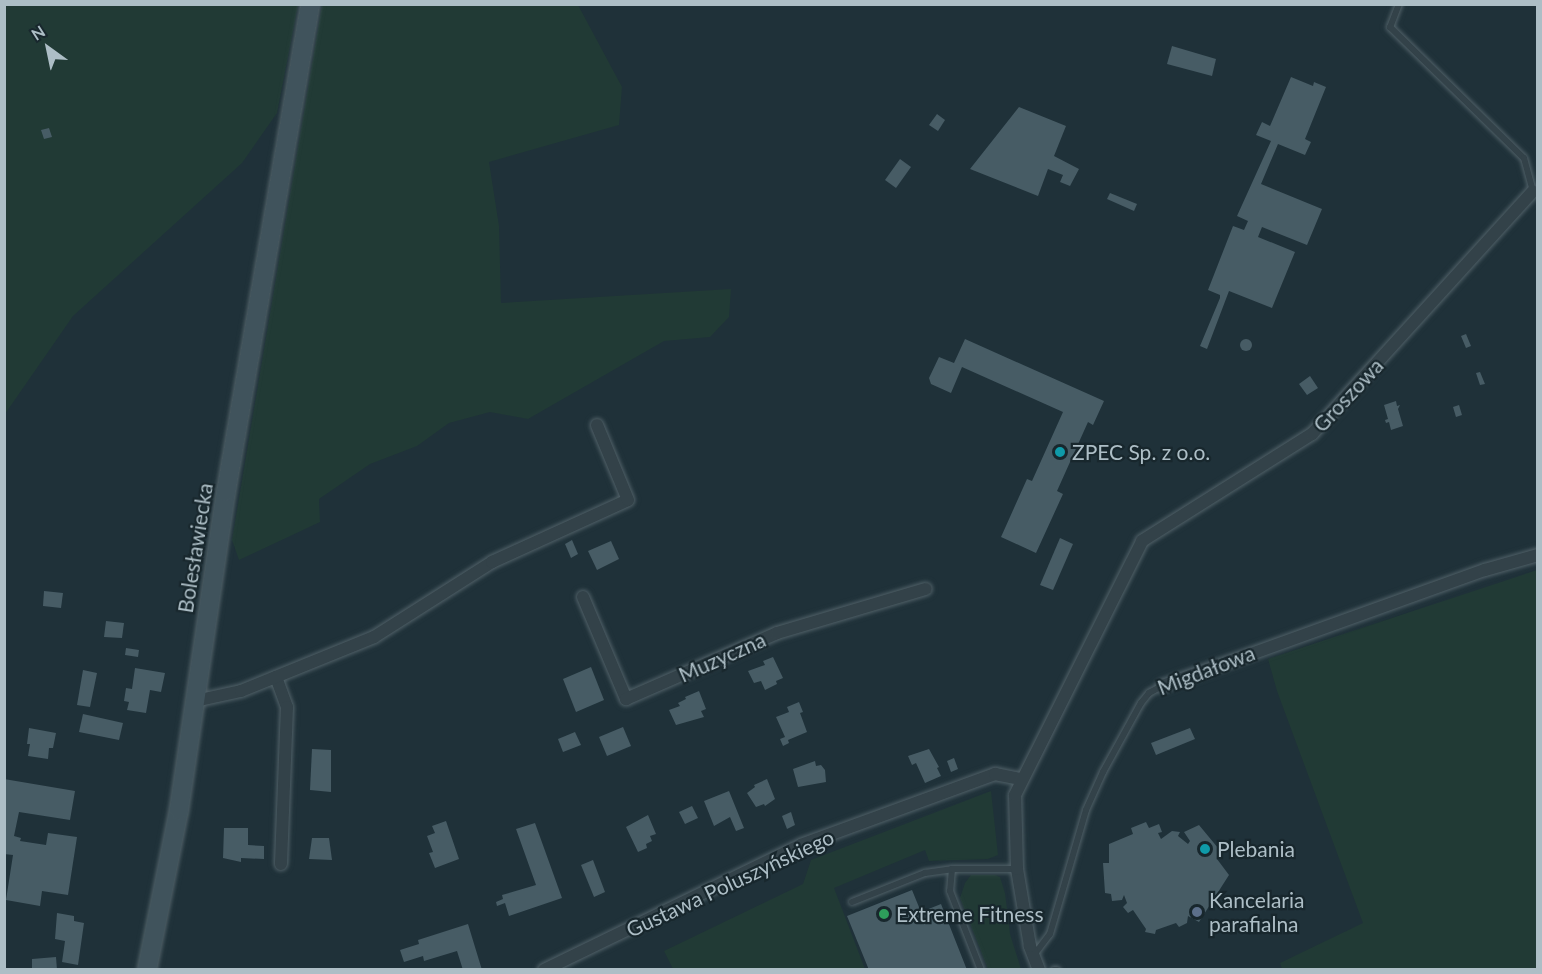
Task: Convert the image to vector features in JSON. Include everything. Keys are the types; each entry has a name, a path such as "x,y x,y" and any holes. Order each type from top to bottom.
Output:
{"street":[{"name":"Bolesławiecka","path":"147,969 179,810 226,492 310,4"},
{"name":"Groszowa","path":"1020,779 1036,755 1142,540 1312,434 1533,191"},
{"path":"195,701 241,691 374,637 492,562 628,500 597,425"},
{"name":"Migdałowa","path":"1162,686 1485,570 1538,555"},
{"name":"Muzyczna","path":"583,597 626,699 777,633 926,589"},
{"path":"276,677 287,707 281,864"},
{"name":"Gustawa Poluszyńskiego","path":"544,969 801,846 995,774 1020,779"},
{"path":"1020,779 1015,795 1017,869 1034,955 1039,969"}],"lane":[{"name":"Groszowa","path":"1399,4 1390,27 1524,158 1533,191"},
{"name":"Migdałowa","path":"1034,955 1050,934 1086,810 1103,772 1141,703 1149,693 1162,686"},
{"path":"852,902 925,873 952,869 1017,869"},
{"path":"952,869 950,891 981,969"}],"green space":[{"path":"5,5 298,5 277,113 242,163 73,316 5,414"},
{"path":"322,5 578,5 622,87 619,125 489,162 499,226 501,303 731,289 729,317 710,337 664,341 528,419 490,412 449,423 417,446 370,464 319,499 320,522 239,560 232,540"},
{"path":"1537,570 1537,969 1282,969 1280,963 1363,923 1277,691 1268,659"},
{"path":"991,791 998,855 988,859 929,861 925,850 834,888 865,969 673,969 664,951 803,884 811,860"},
{"path":"971,875 1000,877 1005,893 1010,934 1021,969 988,969 960,898 965,883"}],"building":[{"path":"1172,46 1216,59 1212,76 1167,64"},
{"path":"1291,77 1313,86 1314,82 1326,87 1305,139 1311,142 1305,155 1278,144 1261,184 1322,209 1307,245 1262,227 1258,237 1295,252 1272,308 1229,291 1207,349 1200,346 1220,298 1220,295 1208,290 1233,226 1244,230 1248,221 1237,216 1271,141 1256,135 1262,122 1270,126"},
{"path":"1019,107 1066,126 1054,156 1079,169 1070,186 1060,182 1063,175 1048,169 1038,196 970,169"},
{"path":"937,114 945,120 938,131 929,125"},
{"path":"49,128 52,137 44,139 41,130"},
{"path":"900,159 911,167 896,188 885,180"},
{"path":"1110,193 1137,204 1134,211 1107,199"},
{"path":"1466,334 1471,346 1466,348 1461,336"},
{"name":"ZPEC Sp. z o.o.","path":"965,339 1104,401 1093,425 1088,422 1057,491 1063,494 1036,553 1001,537 1027,479 1032,481 1063,412 962,367 951,393 931,384 929,378 939,357 954,363"},
{"path":"1248,339 1252,345 1248,351 1244,351 1240,343"},
{"path":"1480,372 1485,384 1480,385 1476,373"},
{"path":"1310,376 1318,388 1307,395 1299,384"},
{"path":"1396,401 1397,406 1400,405 1398,409 1403,426 1391,430 1389,422 1386,423 1385,420 1388,419 1384,405"},
{"path":"1459,405 1462,415 1456,417 1453,407"},
{"path":"1060,538 1073,544 1053,590 1040,585"},
{"path":"572,540 578,554 571,558 565,544"},
{"path":"611,541 619,559 597,570 588,551"},
{"path":"44,591 63,593 61,608 43,606"},
{"path":"106,621 124,623 122,638 104,637"},
{"path":"126,648 139,650 138,657 125,655"},
{"path":"773,657 783,678 765,690 761,681 754,683 748,671 765,665 763,661"},
{"path":"591,667 604,700 576,712 563,679"},
{"path":"135,668 165,673 161,692 150,690 146,713 127,710 129,702 124,701 126,688 132,689"},
{"path":"83,670 97,673 90,707 77,705"},
{"path":"699,691 706,709 701,711 704,717 676,725 669,710 680,706 678,703 686,699 685,697"},
{"path":"799,702 803,712 800,713 807,732 788,740 789,743 783,746 780,739 785,737 776,717 789,712 787,707"},
{"path":"83,714 123,723 119,740 79,732"},
{"path":"623,727 631,746 607,756 599,737"},
{"path":"29,728 56,733 53,748 49,748 48,759 28,756"},
{"path":"1190,728 1195,739 1156,755 1151,743"},
{"path":"575,732 581,745 563,752 558,739"},
{"path":"312,749 331,750 331,792 310,790"},
{"path":"929,749 939,767 937,768 941,776 925,783 916,763 912,765 908,756"},
{"path":"954,758 958,769 951,772 947,761"},
{"path":"815,761 816,766 821,765 825,770 826,782 798,787 793,769"},
{"path":"4,779 75,791 70,820 19,812 14,836 21,838 20,841 46,845 48,833 77,837 68,895 42,891 40,906 6,900 13,855 4,854"},
{"path":"767,779 775,799 765,806 764,804 756,807 747,793 755,787 754,785"},
{"path":"729,791 744,828 736,831 730,817 714,826 704,801"},
{"path":"692,806 698,818 685,824 679,812"},
{"path":"791,812 795,825 787,829 782,816"},
{"path":"648,815 656,834 650,836 652,841 646,844 647,848 638,852 626,827"},
{"path":"446,821 459,859 435,868 429,853 433,852 427,836 435,833 432,826"},
{"path":"1146,822 1149,828 1159,824 1162,832 1158,833 1161,839 1172,831 1180,832 1178,836 1188,844 1190,841 1184,832 1199,825 1223,854 1217,859 1229,875 1199,922 1188,916 1187,923 1179,927 1176,923 1156,930 1155,934 1145,932 1146,929 1133,910 1128,913 1123,907 1127,903 1124,895 1122,900 1112,901 1111,894 1105,893 1103,863 1109,863 1109,844 1133,834 1131,828"},
{"path":"535,823 562,898 509,916 505,903 497,906 496,902 503,899 502,895 536,885 516,829"},
{"path":"224,828 248,828 248,845 264,846 264,859 241,858 241,862 223,858"},
{"path":"312,838 329,838 332,860 309,859"},
{"path":"593,860 605,892 594,897 581,865"},
{"path":"912,890 921,912 941,904 967,970 869,970 847,916"},
{"path":"57,913 74,916 74,921 84,923 78,965 62,962 65,941 55,939"},
{"path":"468,924 482,970 463,970 457,951 424,961 423,956 404,962 400,950 419,944 418,940"},
{"path":"56,957 57,970 32,970 32,959"}],"place":[{"name":"ZPEC Sp. z o.o.","path":"1060,452"},
{"name":"Plebania","path":"1205,849"},
{"name":"Kancelaria parafialna","path":"1197,912"},
{"name":"Extreme Fitness","path":"884,914"}]}
